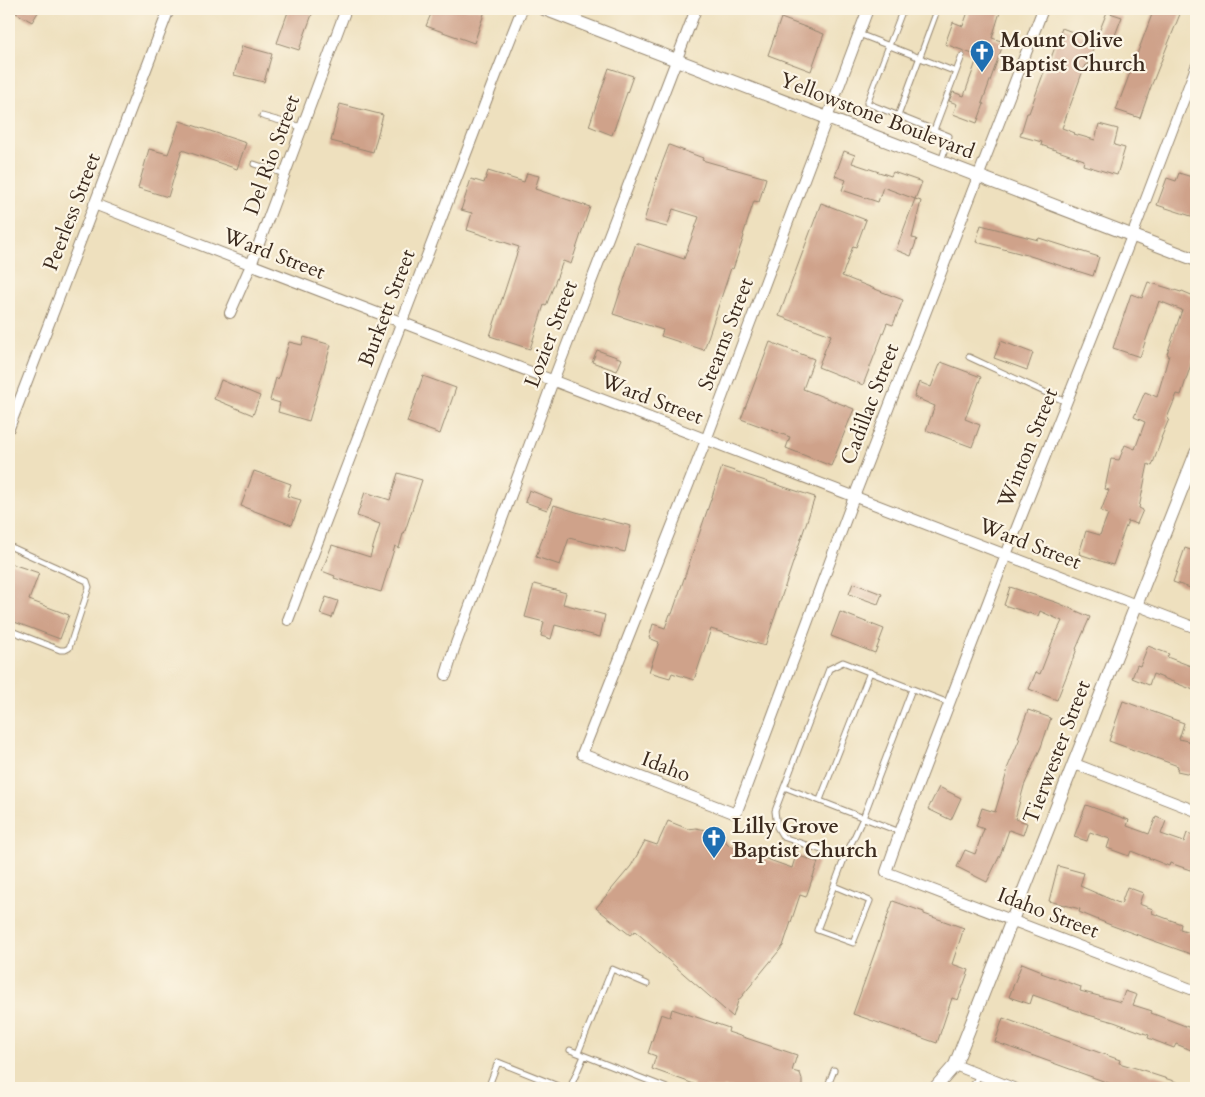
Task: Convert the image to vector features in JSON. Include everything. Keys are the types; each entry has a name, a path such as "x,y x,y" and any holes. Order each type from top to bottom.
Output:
{"street":[{"name":"Peerless Street","path":"9,428 169,9"},
{"name":"Del Rio Street","path":"230,313 251,265 346,9"},
{"name":"Burkett Street","path":"288,620 522,9"},
{"name":"Yellowstone Boulevard","path":"544,9 1196,260"},
{"name":"Lozier Street","path":"446,675 457,640 553,381 696,9"},
{"name":"Stearns Street","path":"582,754 706,440 868,9"},
{"name":"Cadillac Street","path":"736,814 854,497 1043,9"},
{"name":"Winton Street","path":"886,872 1006,555 1196,68"},
{"name":"Ward Street","path":"94,204 1196,628"},
{"name":"Tierwester Street","path":"935,1088 955,1065 1196,453"},
{"name":"Idaho","path":"582,754 736,814"},
{"path":"1075,764 1196,811"},
{"name":"Idaho Street","path":"886,872 1196,991"},
{"path":"955,1065 1013,1088"}],"lane":[{"path":"903,9 866,104 949,136 941,162"},
{"path":"898,116 935,16"},
{"path":"859,34 956,72"},
{"path":"934,130 962,56"},
{"path":"262,116 302,128"},
{"path":"254,164 285,174"},
{"path":"969,357 1066,402"},
{"path":"9,546 87,581 89,587 69,648 60,650 9,630"},
{"path":"844,859 783,837 777,827 775,811 829,668 843,662 949,703"},
{"path":"820,800 870,672"},
{"path":"834,886 870,900 853,943 817,930 844,859 912,689"},
{"path":"784,787 900,832"},
{"path":"570,1088 612,969 647,984"},
{"path":"570,1050 667,1088"},
{"path":"488,1088 498,1062 563,1088"},
{"path":"827,1088 834,1070"},
{"path":"972,1088 979,1075"}],"building":[{"path":"9,9 40,9 32,22"},
{"path":"289,9 314,9 299,50 277,43"},
{"path":"433,9 478,9 485,11 474,43 426,26"},
{"name":"Mount Olive Baptist Church","path":"969,9 1001,9 992,38 1004,42 982,103 984,104 977,123 953,114 957,104 949,101 953,92 964,96 978,56 945,44 953,22 963,26"},
{"path":"1154,9 1182,9 1140,118 1116,110"},
{"path":"1107,12 1122,17 1112,43 1097,37"},
{"path":"781,18 824,34 811,71 768,55"},
{"path":"1062,28 1096,41 1087,65 1085,65 1062,128 1074,134 1095,140 1099,124 1118,129 1114,145 1125,148 1117,175 1083,165 1084,160 1041,145 1042,142 1020,136 1027,113 1029,113"},
{"path":"242,46 272,54 264,82 234,75"},
{"path":"609,68 633,76 612,135 589,126"},
{"path":"340,104 383,115 373,152 331,141"},
{"path":"180,121 246,143 237,169 182,150 168,197 138,188 149,149 168,154"},
{"path":"669,145 703,158 702,160 766,178 759,202 754,201 733,269 731,268 704,350 661,336 663,330 613,314 636,243 684,259 699,217 673,209 667,227 644,221"},
{"path":"844,151 855,155 852,163 891,176 893,172 922,182 915,199 883,187 878,202 842,190 846,180 835,176"},
{"path":"488,171 524,182 527,173 539,176 535,189 590,207 571,264 563,261 546,306 544,305 530,349 490,336 519,247 467,230 472,213 461,210 471,179 484,183"},
{"path":"1179,173 1195,178 1192,188 1196,190 1196,211 1194,217 1157,205 1167,178 1176,181"},
{"path":"915,199 921,201 912,238 917,239 911,256 896,250"},
{"path":"821,203 866,220 856,247 853,246 842,276 903,300 893,325 887,323 863,385 818,367 831,335 779,316"},
{"path":"981,225 1038,240 1039,238 1099,257 1093,276 1027,255 976,242"},
{"path":"1148,282 1182,291 1196,297 1196,349 1181,395 1177,394 1167,418 1169,419 1152,466 1148,464 1139,508 1143,510 1137,524 1128,521 1113,565 1079,554 1086,531 1100,535 1108,514 1101,511 1109,490 1105,489 1111,459 1119,460 1125,445 1135,449 1145,422 1134,417 1145,392 1157,397 1169,355 1167,354 1182,310 1159,301 1140,357 1113,348 1131,294 1142,298"},
{"path":"304,337 331,345 309,421 278,412 280,403 270,400 289,342 302,345"},
{"path":"1001,341 1033,353 1027,370 994,358"},
{"path":"770,342 814,359 803,389 854,409 831,466 786,448 790,437 741,419"},
{"path":"597,350 622,359 617,371 592,362"},
{"path":"941,362 981,377 965,419 980,425 972,447 926,430 935,406 914,397 919,382 931,387"},
{"path":"423,376 456,388 440,434 407,422"},
{"path":"221,380 260,396 253,415 214,399"},
{"path":"722,467 815,497 765,646 711,629 694,680 672,673 670,678 649,672 659,642 649,638 653,624 665,628 670,614 672,614"},
{"path":"254,471 291,484 287,496 301,500 292,525 241,506"},
{"path":"398,473 422,480 399,548 395,546 381,592 334,578 335,576 322,571 332,545 370,557 380,524 357,516 365,492 390,500"},
{"path":"529,490 552,499 547,510 525,502"},
{"path":"554,505 631,526 625,552 569,538 560,565 536,557"},
{"path":"1185,548 1196,552 1196,590 1173,582"},
{"path":"9,563 39,573 29,600 69,615 60,639 9,620"},
{"path":"853,583 882,594 878,604 849,594"},
{"path":"534,584 566,593 563,604 605,615 600,637 555,625 551,639 541,636 544,622 525,617"},
{"path":"1010,587 1058,603 1090,617 1057,700 1029,689 1036,672 1040,674 1062,621 1040,611 1038,616 1004,605"},
{"path":"326,597 338,601 332,618 320,614"},
{"path":"840,612 884,629 875,653 831,636"},
{"path":"1148,646 1169,654 1167,657 1196,668 1196,691 1153,674 1149,685 1132,678 1137,665 1140,666"},
{"path":"1123,701 1184,723 1179,739 1196,743 1196,775 1177,771 1178,766 1109,741"},
{"path":"1028,710 1051,718 1024,786 1015,819 1027,823 1023,835 1009,830 1001,853 987,882 957,867 965,850 975,854 984,829 976,826 982,808 995,812 1007,769 1020,738 1018,738"},
{"path":"939,787 961,798 951,820 928,809"},
{"path":"1086,805 1129,820 1127,826 1149,834 1156,817 1166,821 1161,834 1184,842 1187,833 1196,836 1196,872 1170,863 1169,866 1131,851 1129,856 1107,848 1110,839 1090,832 1087,841 1074,837"},
{"path":"668,821 688,829 696,828 711,831 719,835 730,846 792,868 796,855 818,862 806,897 800,895 783,946 738,1001 733,1017 635,931 630,935 596,908 631,866 645,841 657,845"},
{"path":"1058,866 1084,873 1080,886 1121,904 1127,887 1143,893 1139,904 1153,909 1152,913 1181,924 1180,929 1196,934 1196,956 1113,926 1079,912 1080,909 1049,901"},
{"path":"893,901 964,928 952,964 969,970 958,1000 952,998 937,1043 853,1014"},
{"path":"1022,963 1042,971 1041,973 1081,987 1080,991 1121,1002 1125,991 1137,995 1133,1005 1196,1030 1196,1052 1176,1044 1174,1048 1148,1038 1149,1035 1033,995 1030,1004 1009,997"},
{"path":"672,1009 729,1028 728,1032 797,1055 792,1071 800,1073 802,1088 693,1088 694,1084 652,1069 656,1056 648,1053 661,1014 670,1017"},
{"path":"1003,1018 1120,1060 1119,1063 1189,1086 1189,1088 1117,1088 1117,1086 995,1042"}],"place":[{"name":"Mount Olive Baptist Church","path":"982,73"},
{"name":"Lilly Grove Baptist Church","path":"714,859"}]}
